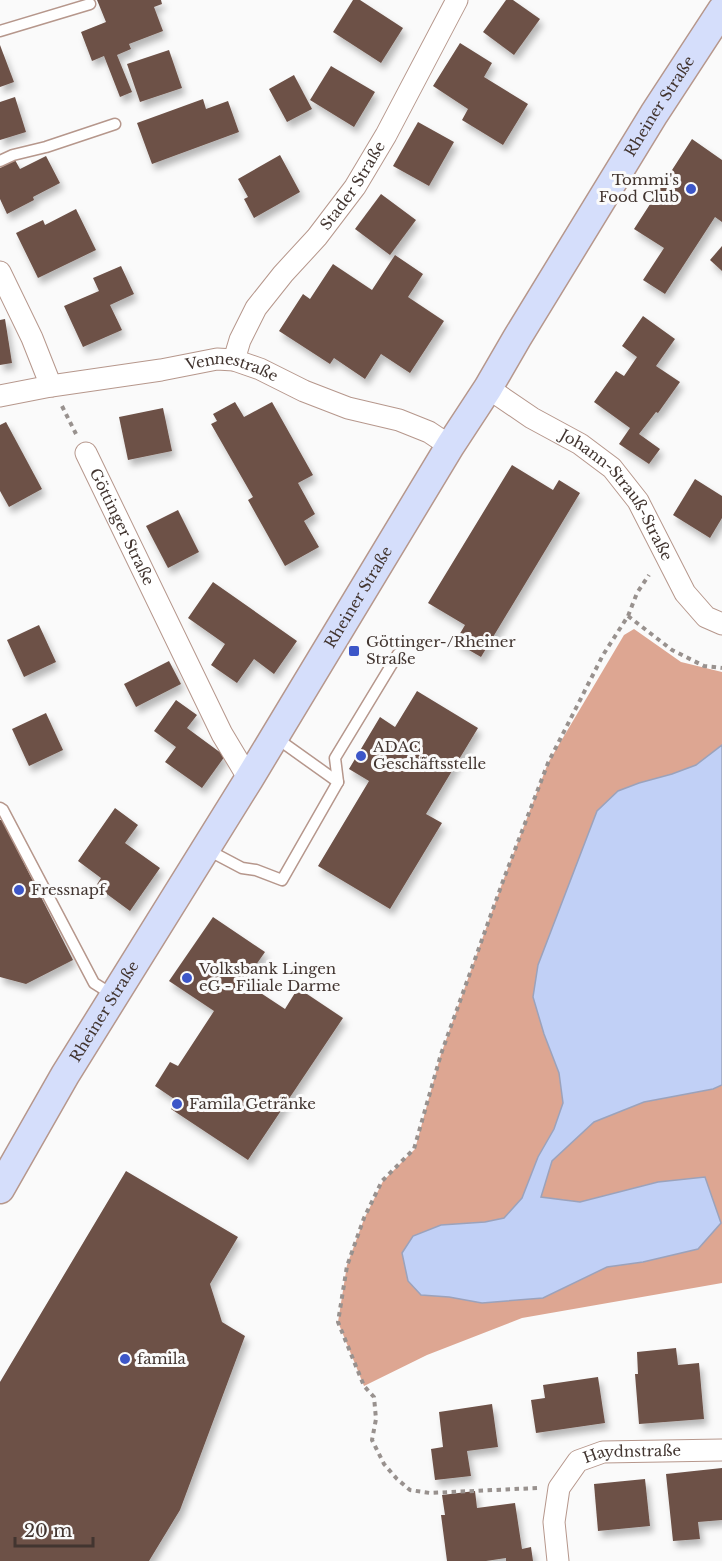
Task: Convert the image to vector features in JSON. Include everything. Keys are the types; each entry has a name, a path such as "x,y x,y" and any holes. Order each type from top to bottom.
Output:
{"main road":[{"name":"Rheiner Straße","path":"0,1189 65,1075 206,849 450,446 488,388 648,124 722,10"}],"street":[{"name":"Stader Straße","path":"234,360 240,339 256,308 317,237 355,187 386,135 457,0"},
{"path":"0,272 32,338 51,386"},
{"name":"Vennestraße","path":"0,396 216,359 234,360 348,408 399,420 429,432 450,446"},
{"name":"Johann-Strauß-Straße","path":"488,388 532,418 579,444 612,468 638,501 685,593 706,617 722,624"},
{"name":"Göttinger Straße","path":"86,453 222,734 249,778"},
{"name":"Haydnstraße","path":"558,1561 554,1522 559,1488 578,1461 603,1452 722,1450"}],"lane":[{"path":"0,31 90,4"},
{"path":"0,161 115,124"},
{"path":"206,849 242,868 256,870 282,880 338,782 335,758 398,654"},
{"path":"274,737 338,782"},
{"path":"0,807 94,983 115,996"}],"path":[{"name":"Göttinger Straße","path":"51,386 86,453"},
{"path":"559,1488 430,1493 410,1490 384,1464 372,1440 376,1419 374,1398 364,1386 338,1322 347,1266 364,1218 382,1181 414,1149 441,1054 548,763 603,655 628,616 637,593 652,571 669,561"},
{"path":"628,616 672,650 704,666 722,668"}],"shaded area":[{"path":"634,629 681,662 722,672 722,745 696,765 639,783 597,811 576,868 544,1034 559,1073 563,1103 554,1129 538,1158 522,1198 504,1218 485,1222 421,1295 543,1298 607,1267 643,1262 658,1182 580,1202 541,1197 552,1161 594,1122 644,1102 713,1089 722,1085 722,1283 522,1318 427,1355 364,1386 338,1322 347,1265 364,1219 383,1181 415,1149 441,1054 548,763 624,635"}],"water":[{"path":"722,745 722,1085 713,1089 644,1102 594,1122 552,1161 541,1197 580,1202 658,1182 705,1177 721,1223 698,1249 643,1262 607,1267 543,1298 482,1303 421,1295 408,1281 402,1253 413,1236 441,1225 485,1222 504,1218 522,1198 538,1157 554,1129 563,1103 559,1073 533,997 538,965 597,811 618,791 696,765"}],"building":[{"path":"97,0 161,0 162,4 154,7 163,31 129,44 131,49 117,55 132,92 120,97 104,56 92,61 81,32 106,22"},
{"path":"353,0 360,0 403,28 381,63 333,32"},
{"path":"506,0 513,0 540,19 514,55 483,32"},
{"path":"460,43 492,63 484,77 528,104 503,145 462,120 468,109 433,86"},
{"path":"0,45 14,82 0,87"},
{"path":"169,50 182,88 140,102 127,64"},
{"path":"331,66 375,92 354,127 310,100"},
{"path":"294,75 312,109 287,122 269,89"},
{"path":"15,97 26,132 0,140 0,102"},
{"path":"203,99 206,109 228,101 239,132 152,164 137,123"},
{"path":"418,122 454,142 429,186 393,166"},
{"name":"Tommi's Food Club","path":"692,139 722,160 722,222 715,217 665,294 643,280 664,248 634,229"},
{"path":"280,155 300,192 254,218 244,199 248,197 238,179"},
{"path":"46,156 60,183 7,214 0,199 0,168 15,160 20,169"},
{"path":"381,194 416,220 390,255 355,229"},
{"path":"76,209 96,250 38,278 16,233 43,220 45,225"},
{"path":"722,246 722,271 710,260"},
{"path":"395,255 423,274 408,297 444,321 410,373 381,354 365,379 334,358 330,364 279,331 303,294 310,299 333,264 372,290"},
{"path":"121,266 134,294 110,305 122,330 83,347 64,306 99,291 93,278"},
{"path":"643,316 675,339 656,366 680,382 658,413 656,412 639,434 660,449 649,464 619,444 630,428 594,402 616,371 624,376 637,357 622,346"},
{"path":"5,319 12,363 0,365 0,320"},
{"path":"235,402 244,417 272,402 313,475 298,483 315,514 304,521 319,547 285,566 248,500 253,497 211,424 217,421 213,414"},
{"path":"163,408 172,451 128,460 119,417"},
{"path":"6,422 42,489 9,507 0,491 0,425"},
{"path":"512,465 553,490 559,480 580,493 481,657 455,642 465,625 428,603"},
{"path":"695,479 722,496 722,518 710,538 673,515"},
{"path":"178,510 199,552 168,568 146,526"},
{"path":"213,582 297,641 274,674 254,659 237,683 211,665 225,644 188,618"},
{"path":"39,625 56,662 24,677 7,640"},
{"path":"169,661 181,684 136,707 124,684"},
{"path":"417,691 478,728 426,814 442,823 390,909 318,866 369,781 349,769 380,717 395,727"},
{"path":"176,700 197,715 187,728 225,756 202,788 165,762 176,747 154,731"},
{"path":"46,713 63,750 29,766 12,729"},
{"path":"115,808 138,825 125,843 160,868 130,911 96,886 101,878 78,861"},
{"name":"Fressnapf","path":"0,820 73,960 26,984 0,977"},
{"path":"213,917 265,952 244,982 285,1009 298,988 343,1018 248,1160 171,1109 177,1101 155,1086 170,1062 178,1066 214,1011 169,981"},
{"name":"famila","path":"126,1171 238,1237 210,1284 222,1322 245,1336 180,1510 149,1561 0,1561 0,1382"},
{"path":"676,1348 678,1365 699,1363 704,1419 639,1424 635,1374 638,1374 637,1352"},
{"path":"598,1377 605,1423 536,1433 531,1400 545,1398 543,1385"},
{"path":"492,1404 498,1447 467,1451 471,1476 435,1480 431,1449 443,1447 439,1412"},
{"path":"722,1468 722,1520 698,1522 700,1539 673,1541 666,1474"},
{"path":"645,1479 650,1526 598,1531 594,1484"},
{"path":"475,1491 477,1508 515,1503 522,1549 531,1547 533,1561 506,1561 506,1558 486,1561 447,1561 441,1515 445,1515 442,1495"}],"place":[{"name":"Tommi's Food Club","path":"691,189"},
{"name":"Göttinger-/Rheiner Straße","path":"354,651"},
{"name":"ADAC Geschäftsstelle","path":"361,756"},
{"name":"Fressnapf","path":"19,890"},
{"name":"Volksbank Lingen eG - Filiale Darme","path":"187,978"},
{"name":"Famila Getränke","path":"177,1104"},
{"name":"famila","path":"125,1359"}]}
